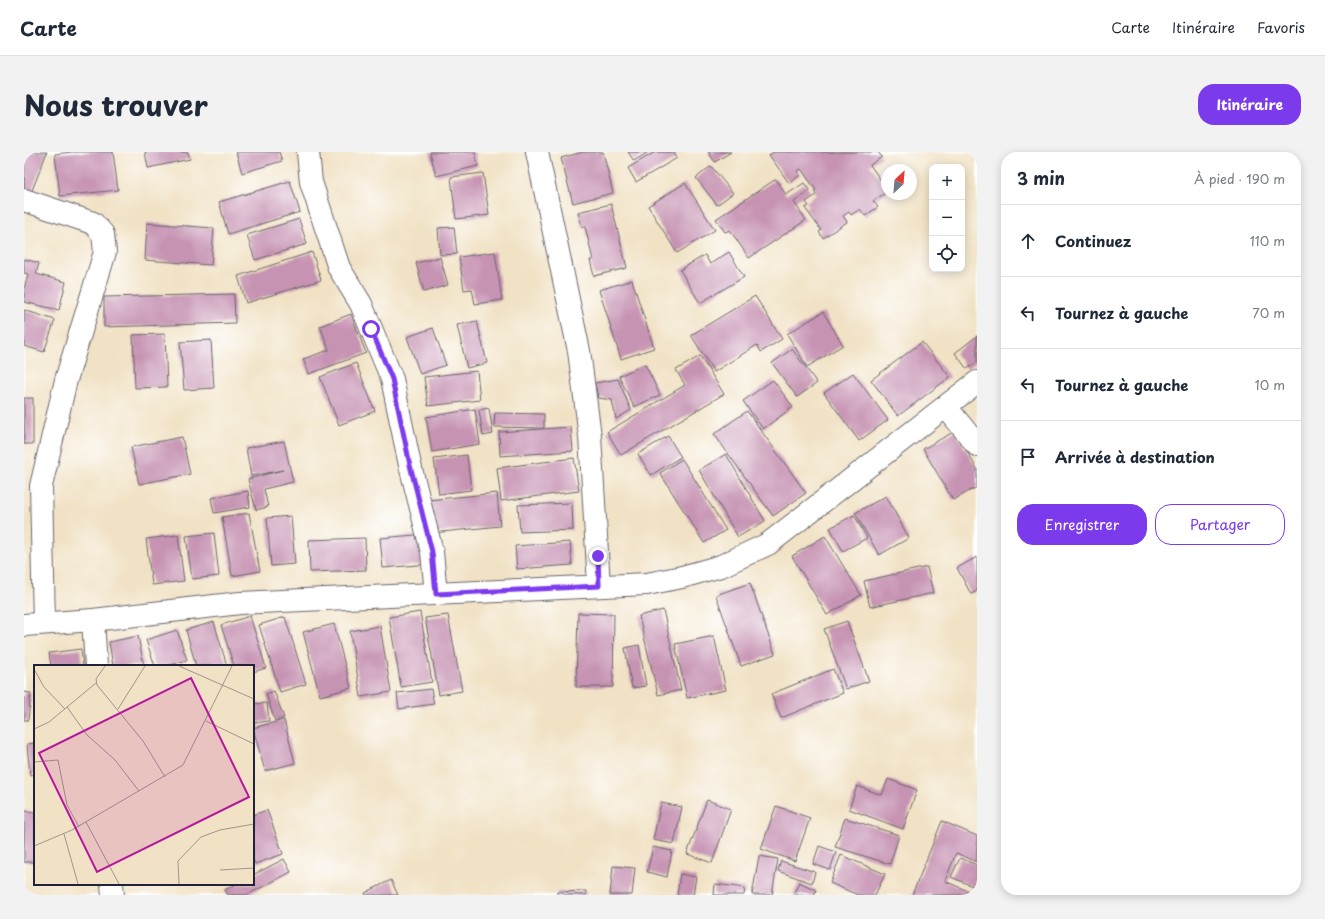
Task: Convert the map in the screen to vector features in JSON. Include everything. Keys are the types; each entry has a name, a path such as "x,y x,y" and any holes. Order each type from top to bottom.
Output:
{"street":[{"path":"308,152 312,188 339,268 361,304 392,379 410,465 432,552 436,594"},
{"path":"537,152 579,351 590,436 599,586"},
{"path":"24,200 93,223 104,234 105,252 66,380 41,486 34,624 93,620 240,603 647,584 682,577 721,566 768,544 977,382"},
{"path":"946,407 977,445"},
{"path":"93,620 96,665"},
{"path":"112,885 113,895"}],"building":[{"path":"24,152 47,152 31,193 24,190"},
{"path":"72,152 113,152 118,190 60,196 55,154"},
{"path":"145,152 188,152 190,159 148,168"},
{"path":"236,152 279,152 282,161 242,173"},
{"path":"430,152 475,152 478,166 436,176"},
{"path":"583,152 603,152 613,193 573,203 561,158"},
{"path":"628,152 648,152 634,161"},
{"path":"655,152 674,152 677,158 636,182 628,168"},
{"path":"708,152 731,152 715,162"},
{"path":"774,152 878,152 882,157 870,165 881,181 881,196 873,201 878,207 865,216 860,209 851,215 849,212 843,216 847,222 823,238 819,232 821,230 805,208 809,206 806,202 816,195 814,191 816,190 801,169 797,171 800,175 789,183 769,155"},
{"path":"711,166 733,193 717,205 696,178"},
{"path":"483,173 489,215 456,219 451,177"},
{"path":"776,179 786,195 804,183 810,191 794,202 806,220 749,258 730,230 725,232 716,219"},
{"path":"290,181 300,212 228,234 219,202"},
{"path":"685,183 715,230 677,253 648,206"},
{"path":"611,204 627,268 594,276 590,260 593,260 585,226 582,227 578,212"},
{"path":"299,219 307,244 255,260 247,235"},
{"path":"147,223 214,228 211,265 145,260"},
{"path":"454,227 457,254 440,255 438,228"},
{"path":"312,252 321,280 246,303 238,276"},
{"path":"495,252 502,300 475,304 472,289 464,290 459,257"},
{"path":"729,252 744,277 700,303 680,270 705,255 710,264"},
{"path":"440,257 448,285 424,292 416,263"},
{"path":"24,259 39,263 36,274 66,282 59,310 24,302 24,289 28,274 24,273"},
{"path":"632,280 654,348 621,359 599,290"},
{"path":"234,294 235,323 104,327 104,297"},
{"path":"755,296 782,339 761,352 757,345 714,372 691,335"},
{"path":"24,310 55,320 44,352 24,346"},
{"path":"823,312 843,345 807,367 787,334"},
{"path":"351,314 366,353 309,374 303,359 329,350 320,326"},
{"path":"477,321 487,363 467,368 457,325"},
{"path":"433,328 446,365 420,374 407,337"},
{"path":"165,334 167,387 135,388 133,335"},
{"path":"977,336 977,362 967,369 955,353"},
{"path":"211,340 214,388 184,390 180,342"},
{"path":"922,342 950,377 898,416 871,380"},
{"path":"792,349 817,383 797,397 772,363"},
{"path":"700,356 724,394 621,455 607,432 685,385 676,370"},
{"path":"356,363 375,411 339,425 320,377"},
{"path":"645,364 660,395 634,407 619,376"},
{"path":"477,371 480,400 428,406 424,377"},
{"path":"853,373 888,420 859,441 824,393"},
{"path":"618,379 631,410 616,419 612,400 598,398 595,383"},
{"path":"773,380 793,407 763,429 743,401"},
{"path":"24,398 33,398 33,444 24,444"},
{"path":"489,408 493,434 483,436 479,410"},
{"path":"475,409 480,444 432,452 426,417"},
{"path":"747,411 806,493 773,516 714,434"},
{"path":"495,413 544,414 544,428 494,427"},
{"path":"571,427 573,451 500,456 499,432"},
{"path":"955,431 977,469 977,487 953,500 923,449"},
{"path":"668,436 681,457 651,475 638,454"},
{"path":"182,437 190,474 139,484 131,447"},
{"path":"284,441 293,482 264,489 268,507 256,510 248,479 283,470 251,476 246,448"},
{"path":"726,454 765,521 738,537 699,470"},
{"path":"467,455 471,490 439,494 434,459"},
{"path":"574,458 579,491 501,501 497,468"},
{"path":"682,459 726,530 704,543 660,473"},
{"path":"248,491 250,507 214,513 211,498"},
{"path":"497,493 500,526 432,533 428,500"},
{"path":"886,496 909,538 879,555 855,513"},
{"path":"572,503 573,530 520,532 518,505"},
{"path":"249,513 260,571 232,576 222,517"},
{"path":"854,515 867,538 843,551 830,528"},
{"path":"291,516 295,564 271,566 267,518"},
{"path":"214,533 219,576 192,579 186,536"},
{"path":"427,534 430,564 383,568 380,538"},
{"path":"178,535 184,581 152,585 146,539"},
{"path":"825,536 861,595 827,615 792,556"},
{"path":"365,538 366,570 310,572 309,540"},
{"path":"570,542 572,565 517,569 515,546"},
{"path":"977,557 977,591 971,594 957,568"},
{"path":"927,567 933,593 870,607 864,581"},
{"path":"750,583 775,654 741,666 716,595"},
{"path":"663,610 681,690 658,695 639,616"},
{"path":"420,612 432,682 401,687 389,617"},
{"path":"578,613 614,614 613,687 576,687"},
{"path":"448,615 462,691 439,695 425,618"},
{"path":"250,616 266,668 254,672 254,665 234,665 221,625"},
{"path":"285,617 306,684 280,692 259,625"},
{"path":"847,621 869,681 846,689 824,629"},
{"path":"214,622 227,665 196,665 186,630"},
{"path":"334,624 351,688 320,696 303,632"},
{"path":"380,626 391,692 361,697 350,631"},
{"path":"177,630 187,660 170,665 155,665 146,640"},
{"path":"138,636 144,665 113,665 109,642"},
{"path":"714,636 726,690 687,698 675,644"},
{"path":"639,645 646,686 632,688 625,648"},
{"path":"81,649 83,665 51,665 49,653"},
{"path":"833,669 843,693 781,718 771,694"},
{"path":"431,689 434,704 399,709 397,693"},
{"path":"274,691 284,718 275,721 266,694"},
{"path":"24,692 31,693 28,720 24,720"},
{"path":"267,703 269,721 254,723 254,704"},
{"path":"284,720 295,763 265,771 254,728"},
{"path":"34,743 34,774 30,775 27,744"},
{"path":"888,779 917,790 903,829 849,809 857,786 882,795"},
{"path":"707,800 731,809 712,863 687,854"},
{"path":"661,803 682,807 674,844 653,840"},
{"path":"776,806 810,818 795,861 761,849"},
{"path":"267,810 283,854 255,864 254,862 254,815"},
{"path":"24,811 34,812 34,862 24,862"},
{"path":"845,818 899,835 890,864 835,847"},
{"path":"942,821 977,836 977,862 956,853 945,881 977,895 912,895"},
{"path":"819,846 836,852 830,870 813,864"},
{"path":"653,847 672,851 667,877 647,872"},
{"path":"841,855 885,874 875,895 858,895 830,883"},
{"path":"759,856 778,859 772,895 752,895"},
{"path":"960,858 977,865 977,888 951,877"},
{"path":"284,859 291,872 247,895 228,895 225,890 234,885 254,885 254,874"},
{"path":"781,861 815,872 812,883 778,871"},
{"path":"613,866 635,868 632,895 610,895"},
{"path":"680,874 696,877 693,895 677,895"},
{"path":"391,880 398,895 366,895 365,893"},
{"path":"799,882 816,890 814,895 793,895"},
{"path":"715,884 745,888 744,895 714,895"},
{"path":"586,891 586,895 557,895 557,892"}],"route":[{"path":"371,329 392,379 410,465 423,510 432,552 436,594 599,586 598,556"}]}
